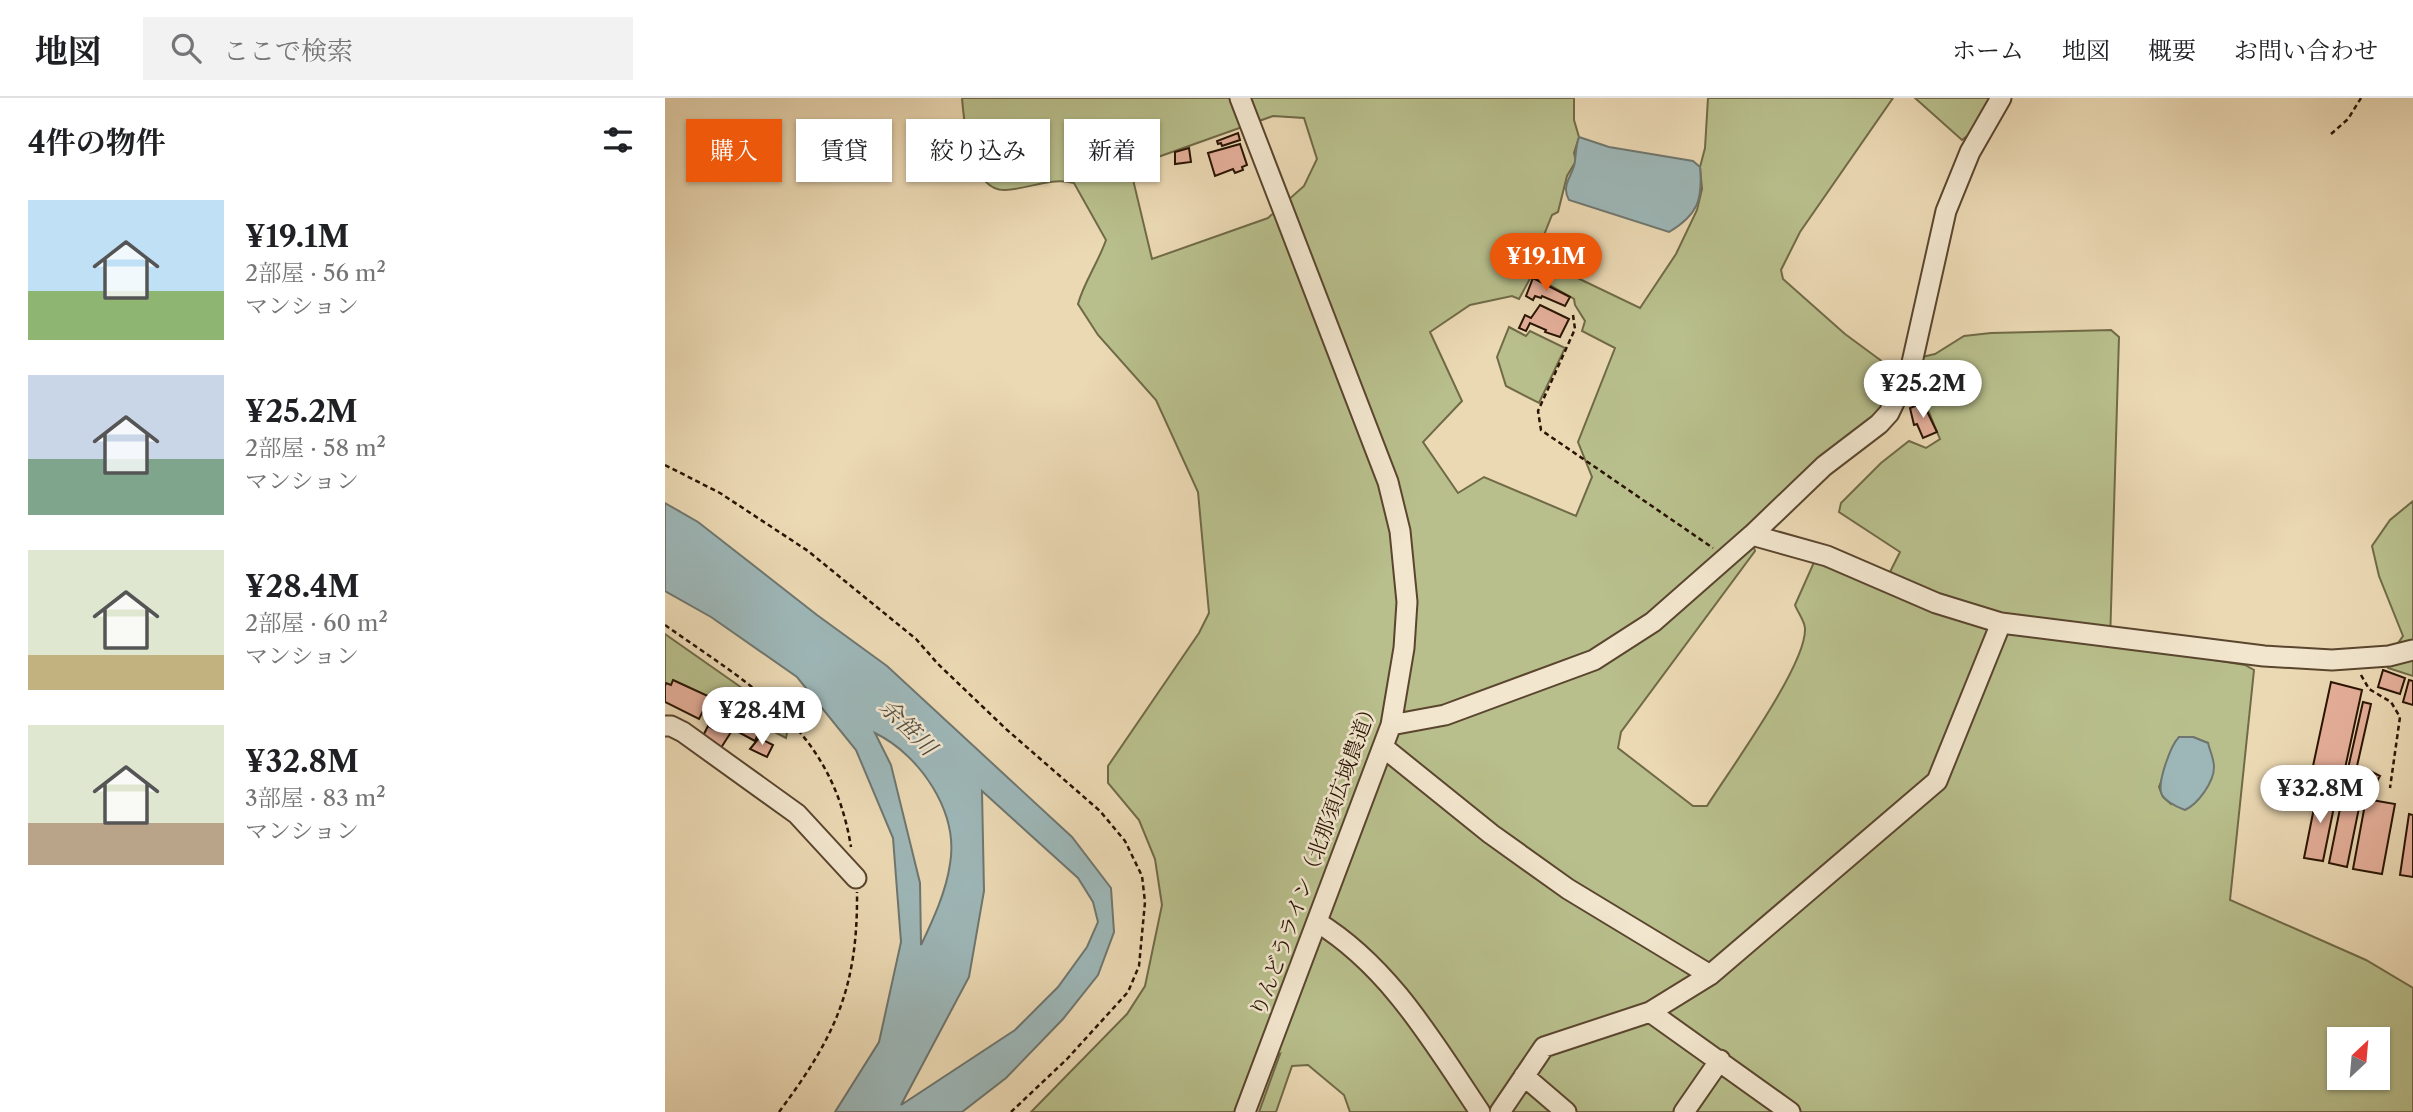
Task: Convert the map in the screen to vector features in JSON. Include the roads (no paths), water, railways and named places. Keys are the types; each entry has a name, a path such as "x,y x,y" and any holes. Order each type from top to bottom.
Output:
{"street":[{"name":"りんどうライン（北那須広域農道）","path":"1240,98 1371,432 1388,482 1400,531 1407,602 1404,648 1391,725 1245,1112"},
{"path":"1391,725 1445,715 1594,660 1653,622 1727,558 1824,466 1865,437 1889,413 1911,367 1946,211 1970,152 2001,98"},
{"path":"1752,535 1827,556 1936,603 2001,623 2264,656 2332,660 2389,656 2413,650"},
{"path":"1500,1112 1544,1047 1650,1012 1710,975 1937,781 2001,623"},
{"path":"665,726 683,732 797,814 856,878"},
{"path":"1383,747 1491,834 1568,889 1710,975"},
{"path":"1317,922 1339,935 1366,959 1416,1016 1480,1112"},
{"path":"1650,1012 1790,1112"},
{"path":"1684,1112 1720,1060"},
{"path":"1524,1076 1566,1112"}],"water":[{"path":"1579,137 1609,147 1693,161 1700,167 1701,178 1697,205 1687,219 1669,232 1569,200 1566,189 1574,166"},
{"name":"余笹川","path":"665,503 698,522 887,666 1072,837 1111,888 1114,932 1098,975 1063,1019 1006,1078 962,1112 835,1112 879,1042 901,942 893,838 856,750 797,677 711,617 665,591","holes":["875,733 907,755 921,770 933,787 948,825 951,844 948,874 939,906 921,945 920,883 891,765","982,791 1078,878 1093,902 1098,922 1087,947 1058,987 1015,1030 901,1105 969,977 984,891"]},
{"path":"2179,737 2193,737 2208,743 2214,764 2211,779 2204,792 2185,810 2167,800 2161,790 2165,765"}]}
